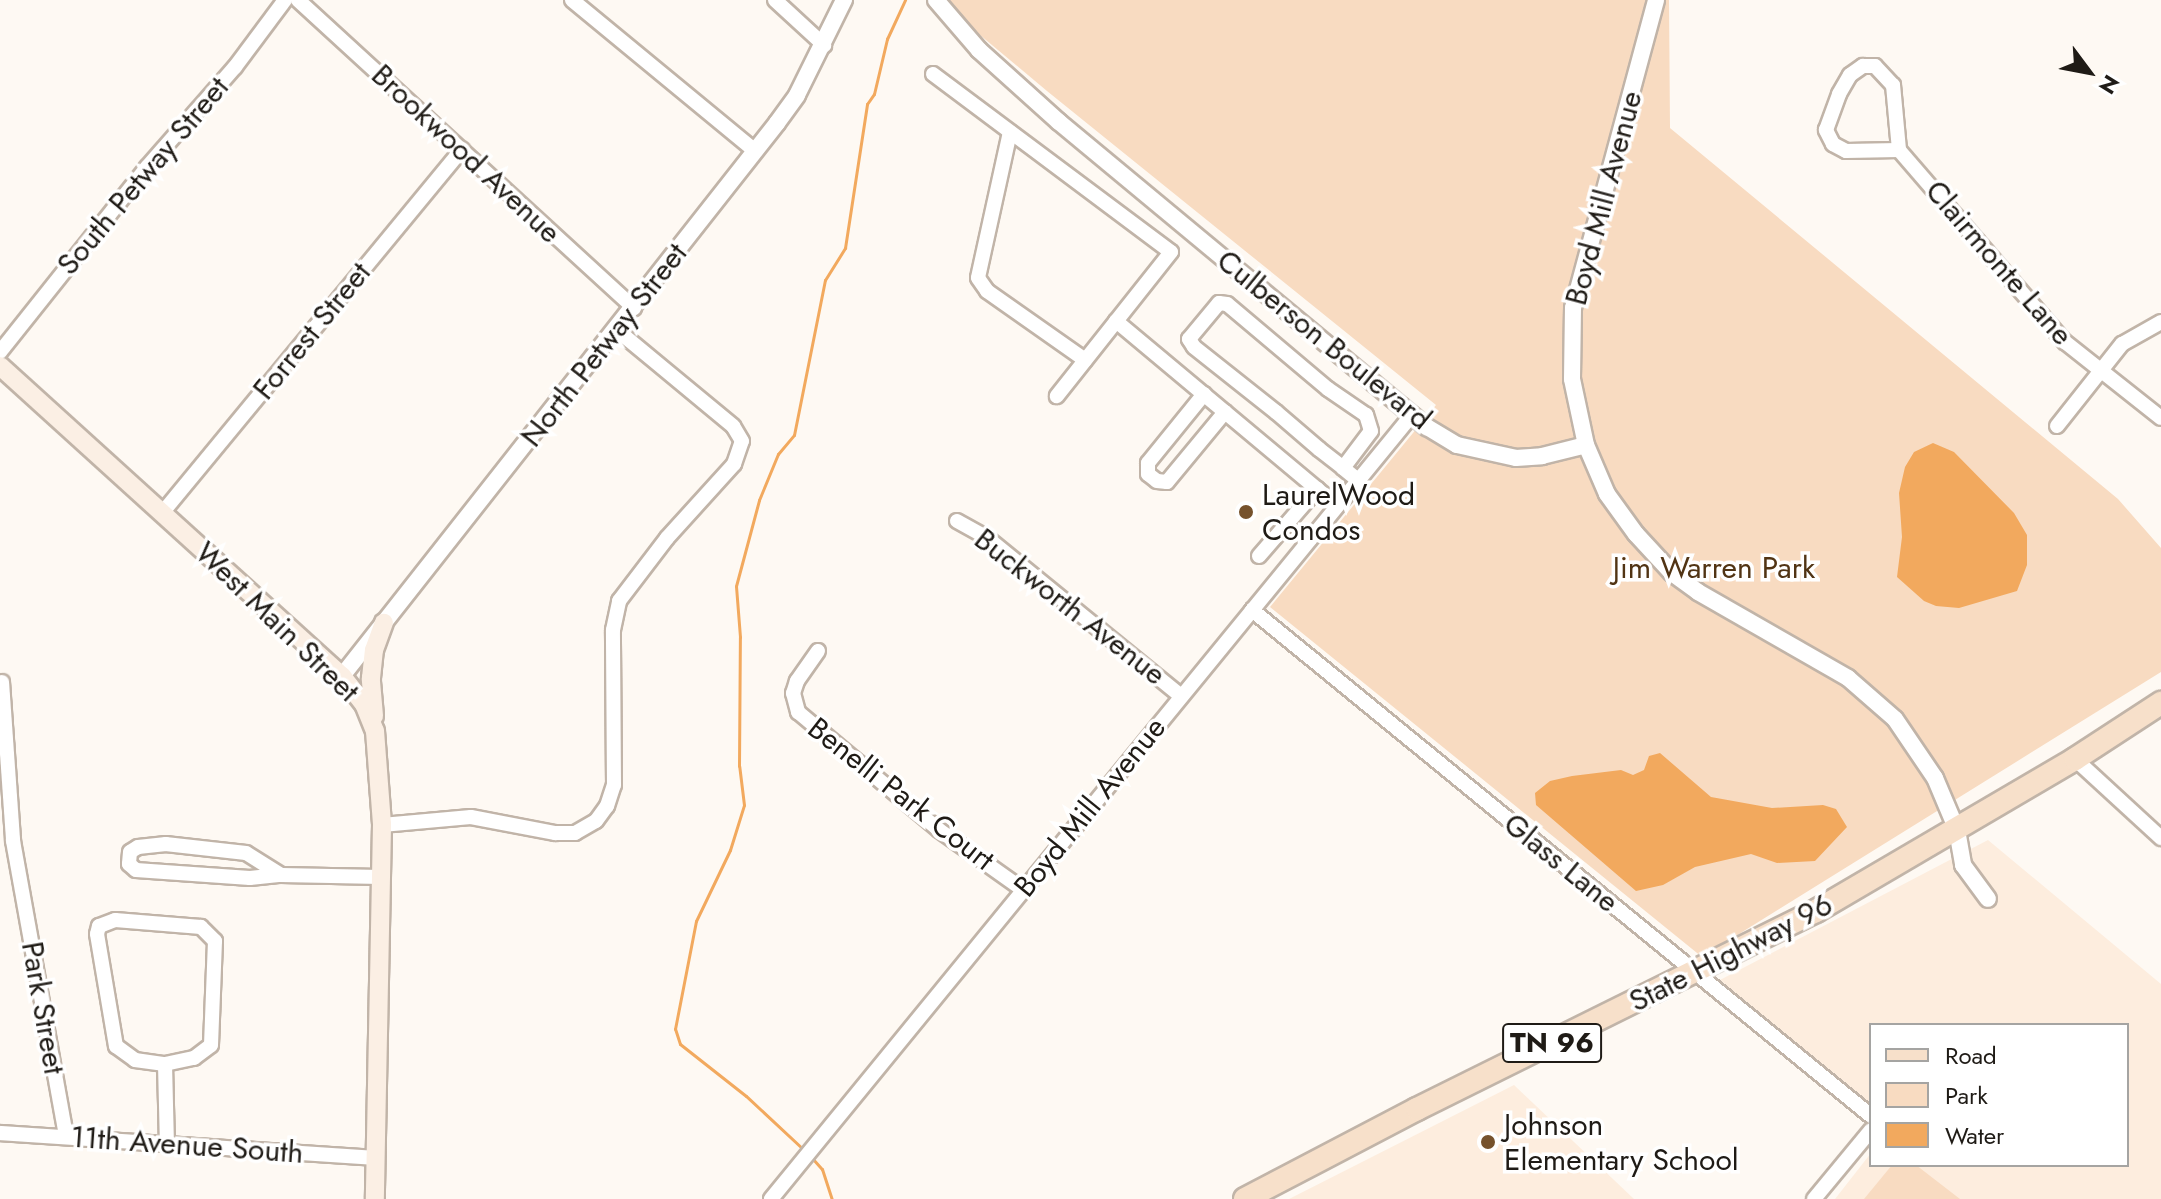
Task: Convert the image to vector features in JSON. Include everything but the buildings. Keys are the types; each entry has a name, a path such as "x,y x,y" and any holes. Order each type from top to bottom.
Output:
{"main road":[{"name":"West Main Street","path":"0,366 342,676 357,692 375,731 382,825 373,1158 375,1199"},
{"path":"375,731 371,678 374,650 384,623"},
{"name":"State Highway 96","path":"1245,1199 1417,1109 1696,974 1816,911 2075,759 2161,703"}],"street":[{"name":"South Petway Street","path":"0,352 147,167 235,67 285,0"},
{"name":"Brookwood Avenue","path":"298,0 634,308"},
{"path":"572,0 755,151"},
{"path":"775,0 824,45"},
{"name":"North Petway Street","path":"342,676 617,330 797,95 844,0"},
{"name":"Culberson Boulevard","path":"936,0 979,50 1059,122 1411,416 1457,445 1485,454 1516,458 1542,456 1586,445"},
{"name":"Boyd Mill Avenue","path":"1586,445 1572,379 1573,308 1656,0"},
{"path":"1863,66 1875,66 1893,85 1899,150 1846,151 1833,144 1826,130 1850,75 1863,66"},
{"path":"933,74 1171,252 1057,396"},
{"path":"1010,132 978,278 987,291 1085,360"},
{"name":"Forrest Street","path":"163,512 462,149"},
{"name":"Clairmonte Lane","path":"1899,150 2065,342 2161,418"},
{"path":"1343,468 1371,431 1366,415 1328,389 1227,304 1219,303 1189,339 1194,347 1343,468 1358,480"},
{"path":"1116,321 1337,506"},
{"path":"2057,426 2122,344 2161,322"},
{"path":"382,825 471,817 555,833 575,833 596,821 607,806 614,785 613,630 619,601 667,538 734,464 742,441 733,426 617,330"},
{"path":"1204,394 1148,463 1148,474 1157,481 1167,482 1225,412"},
{"name":"Boyd Mill Avenue","path":"771,1199 1411,416"},
{"path":"1586,445 1607,494 1636,534 1672,573 1730,612 1815,656 1878,701 1910,738 1935,778 1957,830 1963,865 1988,899"},
{"path":"1259,556 1317,489"},
{"name":"Buckworth Avenue","path":"957,521 986,537 1181,696"},
{"name":"Glass Lane","path":"1252,610 1869,1114"},
{"name":"Benelli Park Court","path":"818,651 793,693 798,712 939,830 1022,889"},
{"name":"Park Street","path":"2,682 3,791 66,1135"},
{"path":"2075,759 2161,838"},
{"path":"281,875 246,853 166,844 138,847 130,852 129,864 136,870 250,878 281,875 381,877"},
{"path":"115,920 201,927 215,941 211,1045 194,1058 165,1064 135,1060 116,1046 97,934 99,926 115,920"},
{"path":"165,1064 167,1145"},
{"path":"1814,1199 1869,1132"},
{"name":"11th Avenue South","path":"0,1133 66,1135 167,1145 373,1158"}],"shaded area":[{"path":"1988,840 2161,984 2161,1199 1835,1199 1869,1156 1869,1167 2129,1167 2129,1023 1869,1023 1869,1105 1720,980"},
{"name":"Johnson Elementary School","path":"1514,1085 1634,1199 1289,1199"}],"green space":[{"name":"Jim Warren Park","path":"946,0 1669,0 1670,128 2118,499 2161,548 2161,672 1702,957 1270,607 1436,405 1047,91 962,20"},
{"path":"1890,1167 1919,1167 1960,1199 1864,1199"}],"water":[{"path":"1933,443 1954,452 2014,513 2027,535 2027,565 2017,591 1959,608 1936,606 1924,601 1897,577 1902,537 1899,493 1905,467 1914,452"},
{"path":"1660,753 1711,797 1772,808 1823,805 1836,809 1847,827 1815,861 1777,863 1751,854 1695,867 1663,885 1636,891 1536,805 1535,793 1550,781 1572,776 1621,770 1633,775 1644,770 1649,756"}],"waterway":[{"path":"804,1150 746,1096 680,1044 675,1029 696,921 730,850 744,805 739,766 740,637 736,586 759,500 778,454 794,435 825,280 845,248 867,104 874,94 887,39 905,0"},
{"path":"812,1158 822,1169 832,1199"}],"place":[{"name":"LaurelWood Condos","path":"1246,512"},
{"name":"Johnson Elementary School","path":"1488,1142"}]}
